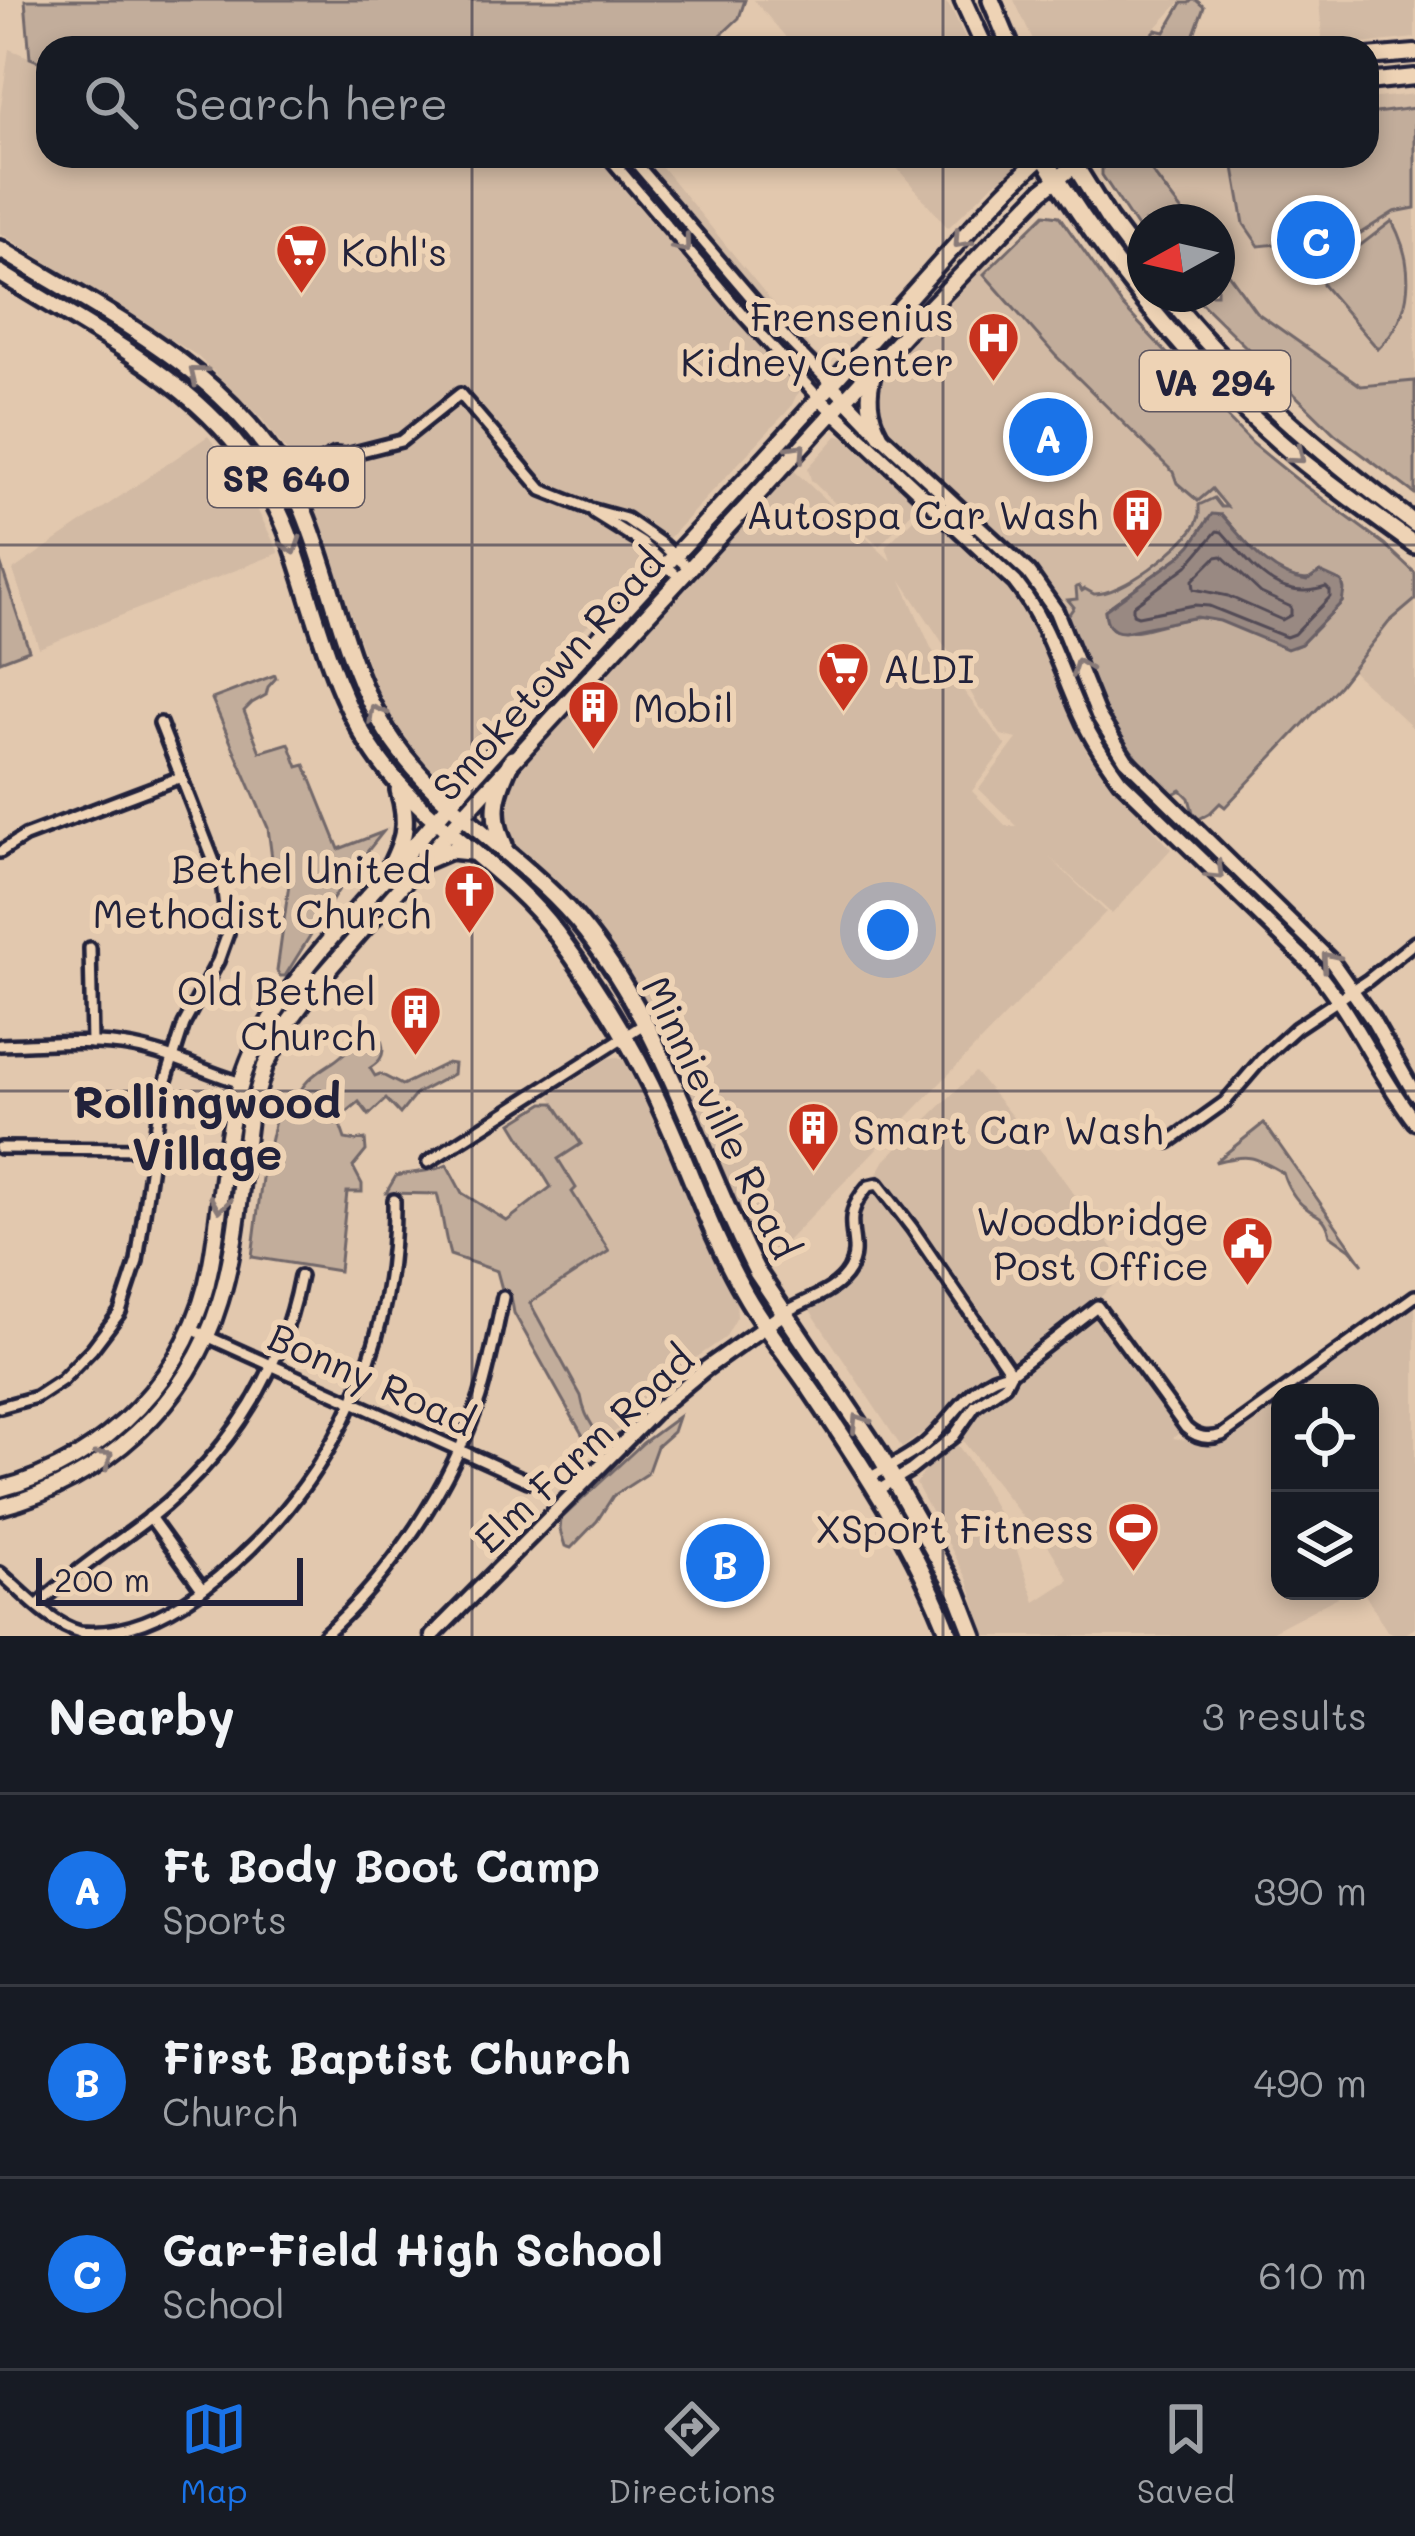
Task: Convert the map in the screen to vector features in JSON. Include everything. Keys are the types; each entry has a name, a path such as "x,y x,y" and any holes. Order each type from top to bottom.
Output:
{"main road":[{"path":"963,0 980,36"},
{"path":"991,0 1006,36"},
{"path":"1379,56 1415,53"},
{"path":"1379,81 1415,77"},
{"name":"Smoketown Road","path":"0,1489 62,1466 114,1431 152,1392 191,1329 206,1288 230,1127 258,1040 276,1009 385,878 456,810 670,560 1031,168"},
{"name":"VA 294","path":"1051,168 1123,275 1208,374 1296,456 1415,545"},
{"name":"Smoketown Road","path":"456,810 512,759 876,365 1068,168"},
{"path":"1083,168 1127,239"},
{"name":"Minnieville Road","path":"0,249 152,341 199,374 245,418 291,485 373,710 404,757 578,920 609,963 683,1101 742,1242 890,1474 957,1592 974,1636"},
{"name":"Minnieville Road","path":"0,273 180,386 226,430 257,471 292,543 339,688 365,738 397,782 544,918 625,1037 748,1300 872,1485 920,1569 950,1636"},
{"name":"VA 294","path":"1182,312 1294,428 1415,524"},
{"path":"876,365 869,404 880,435"},
{"path":"508,853 494,811 512,759"},
{"path":"385,878 405,830 397,782"},
{"name":"Smoketown Road","path":"0,1507 54,1489 113,1454 169,1399 190,1367 225,1283 249,1119 271,1055 308,995 422,862 442,825"},
{"path":"422,862 450,850 475,854"}],"street":[{"path":"618,168 819,398 994,561 1032,603 1082,718 1120,780 1313,967 1340,1000 1415,1122"},
{"path":"640,168 785,337 880,435 1005,549 1046,595 1069,637 1098,715 1126,760 1314,942 1354,991 1415,1094"},
{"path":"270,495 291,485 294,475 335,454 401,441 460,394 533,482 553,496 626,519 685,573"},
{"path":"1032,603 1046,595"},
{"path":"0,1407 36,1397 62,1381 119,1312 137,1261 161,1096 184,1024 218,962 228,933 222,882 160,723"},
{"path":"0,852 25,836 181,777"},
{"path":"1162,821 1174,808"},
{"path":"1169,1142 1225,1102 1277,1044 1415,942"},
{"path":"90,947 92,1043"},
{"path":"428,1162 644,1024"},
{"path":"0,1045 132,1046 242,1083"},
{"path":"0,1148 153,1149"},
{"path":"784,1313 837,1285 851,1268 852,1210 868,1186 878,1184 1011,1373"},
{"path":"0,1573 66,1627 106,1634 156,1621 260,1540 332,1446 372,1357 387,1296 394,1200"},
{"path":"38,1605 150,1517 217,1454 272,1366 290,1321 300,1276"},
{"path":"872,1485 955,1436 975,1406 1005,1385 1011,1373 1097,1306 1186,1428 1208,1438 1222,1435 1415,1296"},
{"path":"323,1636 395,1556 458,1450 479,1398 503,1298"},
{"name":"Elm Farm Road","path":"432,1636 657,1409 784,1313"},
{"name":"Bonny Road","path":"191,1329 528,1481"},
{"path":"150,1517 202,1589"}],"shaded area":[{"path":"25,0 745,0 739,18 720,36 36,36 36,60 30,58"},
{"path":"754,0 943,0 964,36 785,36"},
{"path":"1014,0 1182,0 1148,36 1031,36"},
{"path":"1196,0 1204,7 1194,36 1150,36 1156,30 1165,32 1182,3"},
{"path":"1319,0 1415,0 1415,38 1379,42 1379,36 1322,36"},
{"path":"9,49 36,60 36,168 663,168 814,353 829,361 573,641 440,776 391,718 374,684 312,496 261,418 196,355 0,233 0,113"},
{"path":"1415,94 1415,381 1361,386 1256,312 1235,283 1235,204 1176,204 1149,168 1379,168 1379,98"},
{"path":"1415,108 1415,208 1394,212 1356,236 1259,246 1244,224 1234,168 1379,168 1379,112"},
{"path":"897,168 1017,168 994,183 948,228"},
{"path":"1102,168 1149,168 1176,204 1127,204 1127,212"},
{"path":"1045,214 1059,216 1127,312 1252,443 1415,573 1415,600 1389,622 1339,686 1225,807 1220,803 1199,819 1189,798 1181,790 1171,795 1111,724 1067,617 1074,607 1068,600 1077,599 1076,587 1094,594 1106,592 1150,568 1189,534 1198,519 1199,505 1214,498 1227,507 1212,489 1198,501 1177,483 1173,472 1055,355 984,274","holes":["1222,515 1273,569 1286,576 1313,579 1342,602 1301,644 1294,647 1205,618 1126,632 1115,630 1107,621 1105,610 1179,557 1208,519"]},
{"path":"1392,221 1405,254 1408,288 1399,320 1378,349 1323,285 1323,277"},
{"path":"995,259 1109,386 1234,478 1166,563 1068,625 1057,606 877,422 876,384 881,376 974,275"},
{"path":"1235,283 1256,312 1361,386 1415,381 1415,494 1335,434 1210,312 1235,312"},
{"path":"208,436 248,491 279,553 39,648 13,570"},
{"path":"837,436 851,438 921,503 879,546 811,480 808,468"},
{"path":"786,463 891,561 886,546 922,510 1020,596 1088,754 1171,849 1112,914 1049,857 1106,912 757,1272 619,979 508,853 497,792 512,759","holes":["901,580 980,709 1001,735 1017,739 979,789 1017,826 1006,826 972,791 1006,746 932,650"]},
{"path":"0,562 29,650 0,661"},
{"path":"1415,600 1415,730 1351,670 1389,622"},
{"path":"275,675 266,695 244,711 260,752 289,743 298,767 305,765 339,849 383,832 346,878 285,976 277,971 291,870 273,866 268,828 212,699"},
{"path":"380,1038 383,1047 370,1068 375,1076 402,1085 447,1063 454,1064 453,1074 416,1094 400,1114 386,1099 369,1115 359,1102 338,1119 345,1139 365,1139 366,1151 353,1167 362,1192 347,1192 339,1271 252,1257 276,1116 296,1104 315,1075 356,1043"},
{"path":"609,1058 628,1062 655,1115 736,1299 737,1317 725,1338 681,1368 592,1452 514,1313 609,1251 572,1192 576,1188 558,1159 581,1143 550,1096"},
{"path":"975,1072 1056,1169 1129,1270 1090,1307 1183,1430 1173,1438 1207,1443 1234,1433 1271,1406 1271,1600 1332,1600 1263,1636 986,1636 967,1578 916,1484 931,1462 955,1442 1014,1542 1035,1602 1069,1580 1038,1528 1033,1530 944,1417 902,1448 810,1310 839,1290 859,1263 860,1204 885,1160"},
{"path":"544,1103 554,1103 581,1144 558,1159 576,1188 572,1192 609,1251 530,1303 601,1443 592,1452 514,1313 511,1296 503,1293 497,1271 450,1255 437,1194 386,1193 396,1176 447,1165 462,1193 507,1221 551,1187 512,1123"},
{"path":"1264,1123 1363,1264 1298,1200 1283,1173 1250,1158 1215,1162"},
{"path":"1415,1301 1415,1628 1402,1636 1387,1631 1368,1600 1379,1600 1379,1384 1300,1384"},
{"path":"678,1417 673,1432 657,1446 647,1474 613,1496 597,1521 571,1548 565,1546 561,1519"}],"water":[{"path":"1212,514 1222,515 1259,556 1281,572 1307,581 1320,572 1342,582 1342,602 1301,644 1287,649 1220,621 1197,617 1124,632 1110,626 1105,610 1179,557"}],"place":[{"name":"Gar-Field High School","path":"1316,240"},
{"name":"Kohl's","path":"302,296"},
{"name":"Frensenius Kidney Center","path":"993,383"},
{"name":"Ft Body Boot Camp","path":"1048,437"},
{"name":"Autospa Car Wash","path":"1137,559"},
{"name":"ALDI","path":"844,713"},
{"name":"Mobil","path":"594,752"},
{"name":"Bethel United Methodist Church","path":"470,935"},
{"name":"Old Bethel Church","path":"415,1057"},
{"name":"Smart Car Wash","path":"814,1174"},
{"name":"Woodbridge Post Office","path":"1248,1287"},
{"name":"First Baptist Church","path":"725,1563"},
{"name":"XSport Fitness","path":"1133,1573"}],"district":[{"name":"Rollingwood Village","path":"207,1126"}]}
